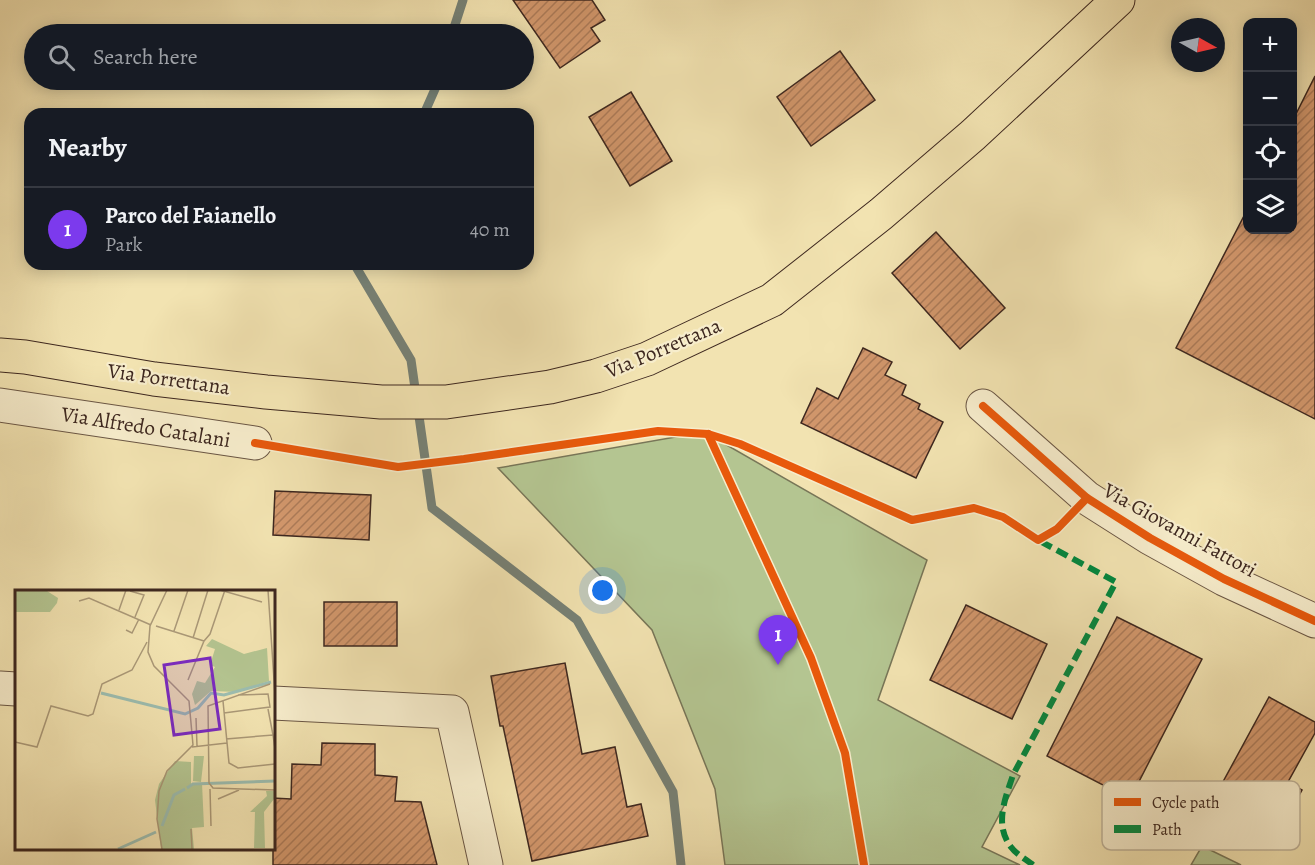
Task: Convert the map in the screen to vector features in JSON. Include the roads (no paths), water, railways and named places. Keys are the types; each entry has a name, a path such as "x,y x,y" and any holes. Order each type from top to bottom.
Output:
{"main road":[{"name":"Via Porrettana","path":"8,354 154,379 381,402 446,402 550,387 596,376 647,359 772,300 973,135 1118,0"}],"street":[{"name":"Via Alfredo Catalani","path":"0,405 255,443"},
{"name":"Via Giovanni Fattori","path":"983,406 1087,498 1150,538 1224,579 1315,621"},
{"path":"0,688 15,689"},
{"path":"274,703 452,712 486,865"}],"waterway":[{"path":"455,24 463,0"},
{"path":"427,108 435,90"},
{"path":"358,270 411,360 432,508 577,620 673,792 681,865"}],"place":[{"name":"Parco del Faianello","path":"778,665"}]}
